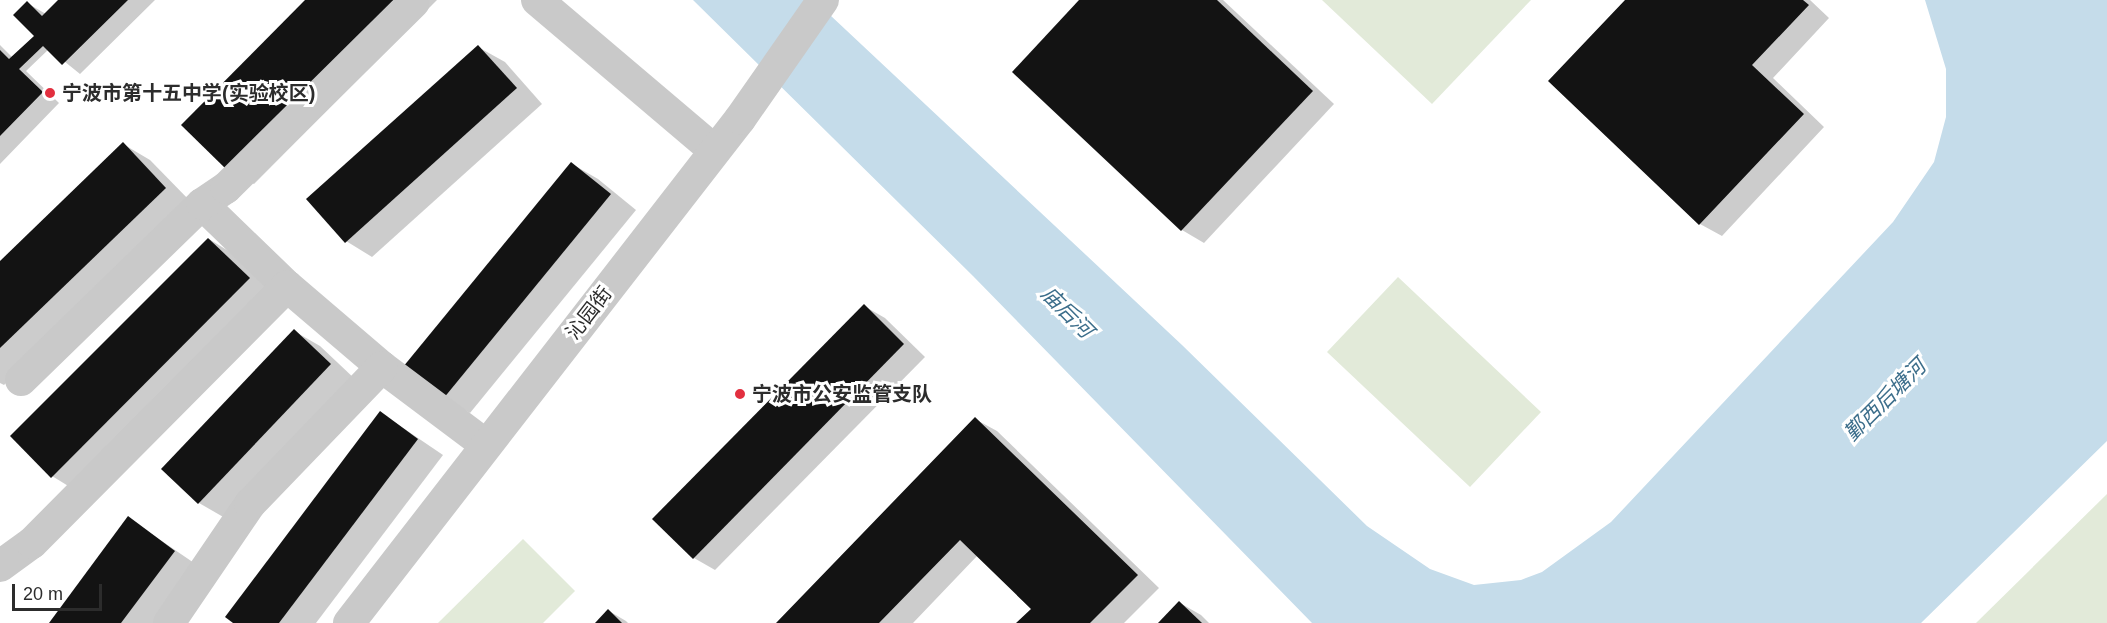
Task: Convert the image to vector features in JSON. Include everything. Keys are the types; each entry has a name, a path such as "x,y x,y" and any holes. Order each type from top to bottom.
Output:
{"street":[{"path":"537,0 714,152"},
{"name":"沁园街","path":"349,623 740,119 823,0"},
{"path":"21,380 202,204 226,188 414,2"},
{"path":"202,204 287,286 382,367 486,445"},
{"path":"0,566 32,543 287,286"},
{"path":"169,623 250,504 382,367"}],"green space":[{"path":"1322,0 1531,0 1432,104"},
{"path":"1398,277 1541,412 1470,487 1327,352"},
{"path":"2107,494 2107,623 1976,623"},
{"path":"523,539 575,591 543,623 438,623"}],"water":[{"path":"693,0 814,0 1182,345 1367,526 1430,569 1474,585 1521,580 1542,572 1611,522 1893,222 1934,162 1946,117 1946,69 1925,0 2107,0 2107,441 1921,623 1312,623 973,276"}],"building":[{"path":"58,0 128,0 62,65 43,46 19,69 43,92 0,136 0,50 9,59 34,36 13,15 27,1 42,16"},
{"path":"305,0 396,0 227,170 181,125"},
{"path":"1079,0 1217,0 1313,91 1181,231 1012,72"},
{"path":"1625,0 1803,0 1809,5 1752,65 1804,114 1699,225 1548,81"},
{"path":"478,45 517,88 345,243 306,199"},
{"path":"123,142 166,188 0,348 0,261"},
{"path":"571,162 611,194 443,399 403,367"},
{"path":"208,238 250,278 51,478 10,436"},
{"path":"864,304 904,344 693,559 652,519"},
{"path":"294,329 331,364 198,504 161,469"},
{"path":"380,411 418,439 279,623 233,623 225,617"},
{"path":"975,417 1138,575 1090,623 1016,623 1031,609 960,540 879,623 776,623"},
{"path":"128,516 175,551 121,623 49,623"},
{"path":"1179,601 1202,623 1158,623"},
{"path":"608,609 622,623 595,623"}],"place":[{"name":"宁波市第十五中学(实验校区)","path":"50,93"},
{"name":"宁波市公安监管支队","path":"740,394"}],"water label":[{"name":"庙后河","path":"1067,312"},
{"name":"鄞西后塘河","path":"1885,400"}]}
